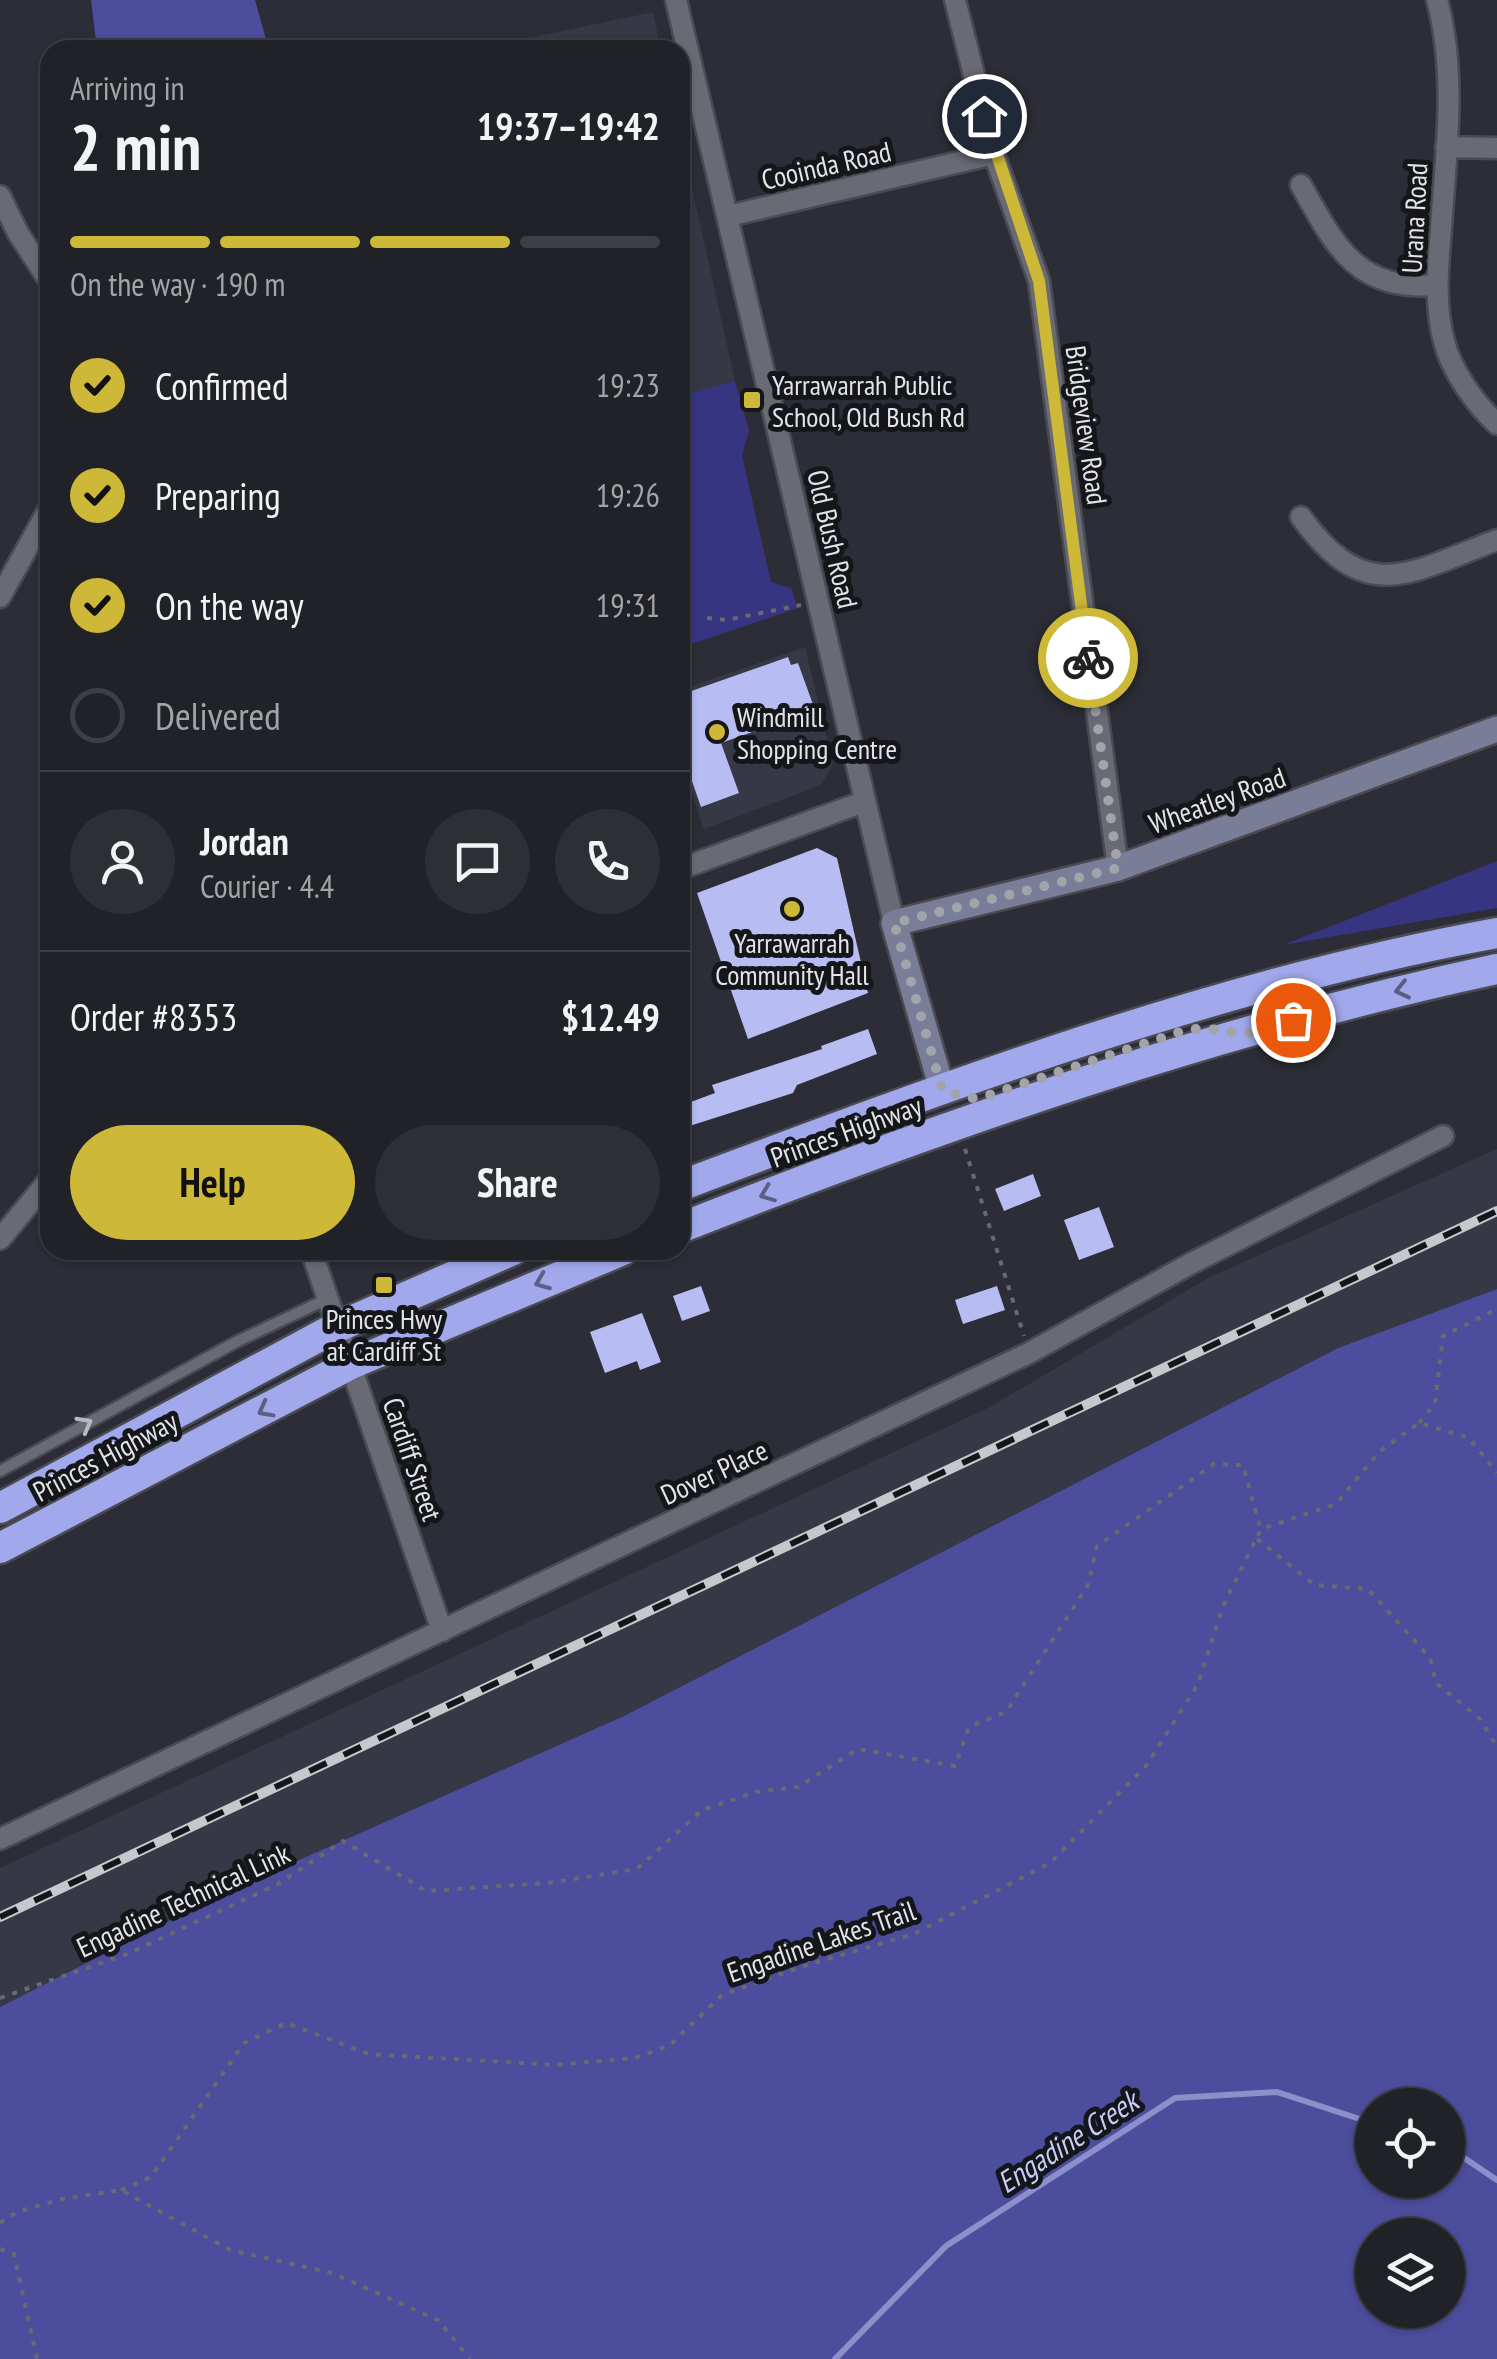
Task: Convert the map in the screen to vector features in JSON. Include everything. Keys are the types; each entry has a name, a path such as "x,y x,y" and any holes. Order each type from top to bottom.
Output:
{"highway":[{"name":"Princes Highway","path":"690,1182 942,1089 1259,989 1497,933"},
{"name":"Princes Highway","path":"690,1224 880,1152 1245,1034 1387,994 1497,969"},
{"path":"880,1152 924,1114 942,1089 965,1098 980,1098 1186,1030 1204,1028 1245,1034"},
{"name":"Princes Highway","path":"0,1508 334,1312 484,1260"},
{"name":"Princes Highway","path":"0,1548 351,1364 598,1260"}],"street":[{"name":"Old Bush Road","path":"676,0 686,40"},
{"name":"Bridgeview Road","path":"954,0 994,154 1036,266 1043,300 1118,868"},
{"name":"Urana Road","path":"1437,0 1448,49 1437,286 1444,345 1462,379 1497,424"},
{"name":"Old Bush Road","path":"690,58 863,802 942,1089"},
{"path":"1446,147 1497,148"},
{"name":"Cooinda Road","path":"728,216 994,154"},
{"path":"1302,185 1327,233 1358,269 1390,283 1437,286"},
{"path":"0,196 40,267"},
{"path":"1301,517 1325,550 1356,571 1376,576 1419,570 1497,540"},
{"path":"0,597 40,525"},
{"name":"Wheatley Road","path":"894,923 1118,868 1497,729"},
{"path":"690,864 863,802"},
{"name":"Dover Place","path":"0,1840 1030,1353 1190,1264 1443,1136"},
{"path":"0,1239 40,1191"},
{"name":"Cardiff Street","path":"315,1260 442,1631"}],"lane":[{"path":"0,1472 236,1342 334,1312"}],"path":[{"path":"707,618 726,620 800,604"},
{"path":"963,1140 1030,1353"},
{"path":"1260,1528 1336,1504 1379,1452 1418,1422 1434,1404 1443,1336 1497,1309"},
{"path":"1418,1422 1469,1438 1497,1473"},
{"name":"Engadine Technical Link","path":"0,1998 127,1954 278,1884 343,1841 426,1891 548,1883 637,1869 702,1810 756,1792 798,1787 858,1749 955,1766 969,1726 1006,1712 1088,1586 1098,1546 1214,1464 1244,1465 1260,1528"},
{"name":"Engadine Lakes Trail","path":"121,2190 151,2176 244,2043 286,2023 368,2054 556,2065 635,2058 670,2045 722,1995 914,1934 1050,1863 1146,1766 1198,1684 1224,1606 1260,1528"},
{"path":"1256,1538 1315,1584 1368,1589 1430,1658 1436,1683 1480,1719 1497,1747"},
{"path":"0,2223 17,2212 62,2199 121,2190 230,2250 332,2273 438,2320 470,2359"},
{"path":"0,2249 14,2254 37,2359"}],"shaded area":[{"path":"91,0 255,0 266,40 96,40"},
{"path":"653,12 659,40 520,40"},
{"path":"690,179 735,381 690,393"},
{"path":"735,381 749,430 742,456 771,582 791,588 798,608 690,645 690,393"},
{"path":"805,647 833,764 821,785 704,829 690,788 690,687"},
{"path":"1497,861 1497,908 1283,945"},
{"path":"1497,1149 1497,1289 1338,1348 624,1716 218,1896 0,2007 0,1868 990,1407 1210,1277"},
{"path":"1497,1289 1497,2359 0,2359 0,2007 218,1896 624,1716 1338,1348"}],"building":[{"name":"Windmill Shopping Centre","path":"788,657 791,665 798,663 815,710 721,743 739,793 701,807 690,776 690,691"},
{"path":"817,848 837,858 868,993 748,1039 697,893"},
{"path":"868,1029 877,1054 797,1085 793,1093 690,1126 690,1102 715,1093 712,1085 822,1049 821,1046"},
{"path":"1033,1174 1041,1196 1004,1211 995,1189"},
{"path":"1099,1207 1114,1247 1079,1260 1064,1220"},
{"path":"701,1286 710,1311 682,1321 673,1296"},
{"path":"997,1286 1005,1310 963,1324 955,1300"},
{"path":"642,1313 661,1362 640,1370 637,1361 605,1373 590,1332"}],"waterway":[{"name":"Engadine Creek","path":"835,2359 946,2246 1175,2098 1277,2092 1355,2117"},
{"name":"Engadine Creek","path":"1465,2158 1497,2180"}],"railway":[{"path":"0,1917 1497,1211"}],"way so far":[{"path":"1088,658 1118,868 894,923 942,1089 965,1098 980,1098 1186,1030 1221,1029 1245,1034 1293,1020"}],"place":[{"name":"Yarrawarrah Public School, Old Bush Rd","path":"752,400"},
{"name":"Windmill Shopping Centre","path":"717,732"},
{"name":"Yarrawarrah Community Hall","path":"792,909"},
{"name":"Princes Hwy at Cardiff St","path":"384,1285"}],"route":[{"path":"984,116 1036,266 1043,300 1088,658"}]}
